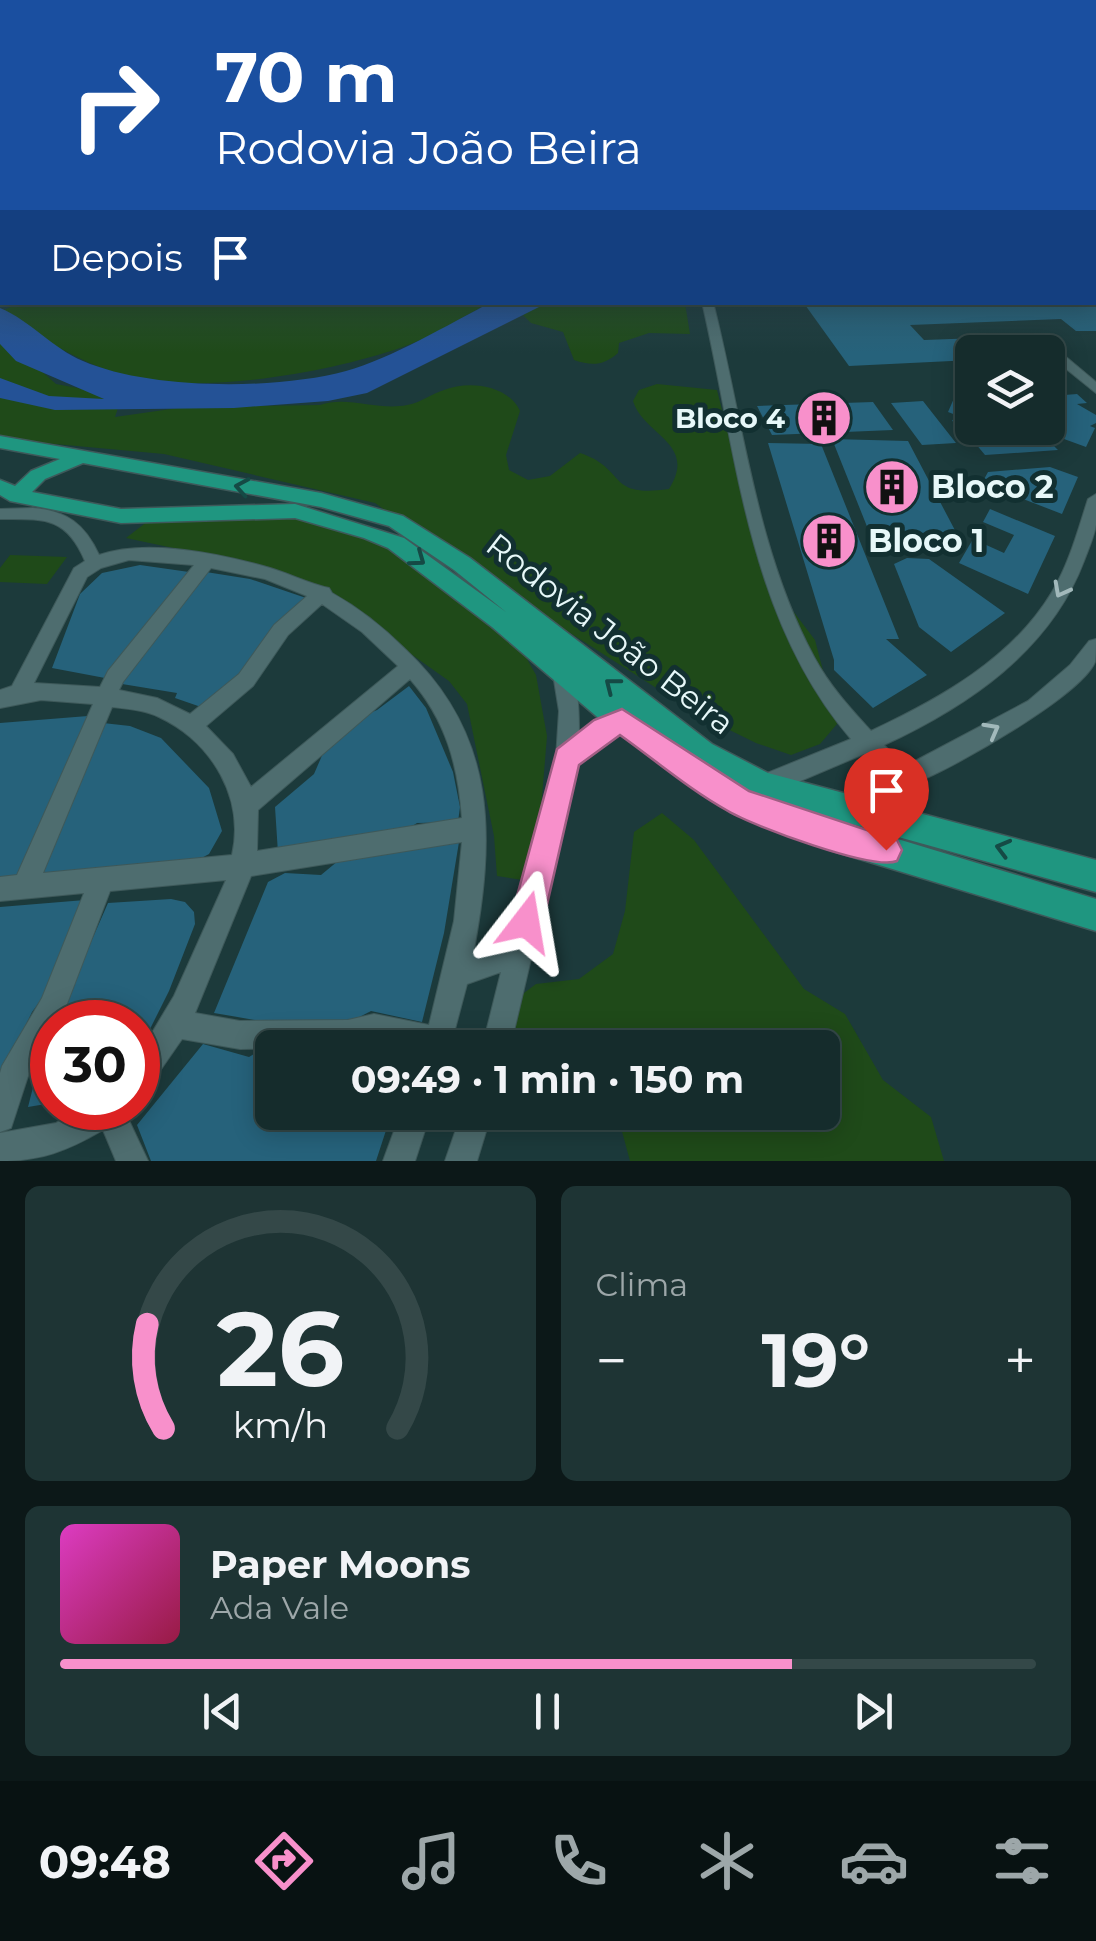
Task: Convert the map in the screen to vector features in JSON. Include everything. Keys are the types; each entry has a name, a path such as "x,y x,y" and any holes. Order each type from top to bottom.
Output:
{"main road":[{"name":"Rodovia João Beira","path":"0,442 321,500 396,521 462,564 702,754 763,786 1096,876"},
{"path":"6,496 38,475 82,457"},
{"path":"140,517 170,500 175,492 174,484 160,473"},
{"name":"Rodovia João Beira","path":"6,496 140,517 296,511 371,533 396,543 622,722 727,794 766,813 1096,915"}],"street":[{"path":"709,305 758,521 784,605 806,660 891,768 917,772 1034,707 1077,671 1096,647"},
{"path":"1065,363 1096,390"},
{"path":"763,786 920,717 1016,651 1050,611 1064,586 1096,499"},
{"path":"0,514 54,517 74,524 85,538 94,562"},
{"path":"160,1045 174,1024 224,918 242,866 248,827 246,806 233,774 190,726 169,711 145,702 10,695 80,574 94,562 153,553 261,571 323,593 355,613 412,666 444,707 466,764 475,828 472,885 441,1030"},
{"path":"12,888 115,677 207,561"},
{"path":"190,726 246,680 281,630 323,593"},
{"path":"246,806 412,666"},
{"path":"500,1030 567,758 569,711 563,674"},
{"path":"567,758 604,729 622,722"},
{"path":"12,888 242,866 475,828"},
{"path":"0,1117 18,1066 52,1007 102,880"},
{"path":"455,975 518,953"},
{"path":"174,1024 255,1034"},
{"path":"9,1153 74,1130"},
{"path":"119,1130 132,1161"},
{"path":"399,1161 410,1130"},
{"path":"461,1161 471,1130"}],"green space":[{"path":"15,305 485,305 423,339 336,366 260,379 183,383 149,381 103,369 0,317 0,312"},
{"path":"541,305 685,305 690,334 649,333 619,343 618,353 607,360 586,363 574,360 563,332 531,323 523,315"},
{"path":"0,339 10,343 56,384 93,391 119,405 115,417 185,407 330,402 396,406 412,404 454,387 487,387 507,395 520,411 506,455 509,470 528,480 550,476 580,453 605,467 625,486 649,491 669,489 677,461 666,441 639,413 633,401 639,390 657,384 717,390 762,570 815,640 837,724 820,744 791,755 756,743 697,714 445,553 375,503 164,454 0,439"},
{"path":"298,516 391,547 522,650 536,675 547,736 535,882 497,876 494,836 467,704 449,681 339,603 298,579 273,569 126,538 148,521"},
{"path":"10,555 67,557 47,584 0,582 0,568"},
{"path":"662,813 694,840 804,989 845,1014 883,1080 931,1117 944,1161 630,1161 622,1130 840,1130 840,1030 498,1030 500,1011 536,984 579,979 613,954 625,911 634,832"}],"water":[{"path":"486,305 543,305 367,393 328,401 234,408 55,410 0,398 0,378 49,396 104,399 16,361 0,344 0,308 83,361 111,371 177,382 250,384 317,377 363,365"}],"building":[{"path":"805,305 1096,305 1096,331 1076,331 1061,319 910,325 924,340 955,339 955,361 849,366"},
{"path":"1077,394 1087,403 1077,404 1096,415 1086,447 1065,439 1065,395"},
{"path":"955,396 955,415 948,412"},
{"path":"923,401 955,443 922,445 891,403"},
{"name":"Bloco 4","path":"873,402 893,430 772,435 757,406"},
{"name":"Bloco 2","path":"832,439 908,441 958,536 870,534"},
{"name":"Bloco 1","path":"768,443 821,444 899,639 886,639 927,675 873,708 834,670"},
{"path":"977,445 1053,445 1058,450 985,455"},
{"path":"1050,467 1078,477 1062,514 982,483 988,472"},
{"path":"990,509 1055,536 1028,594 959,563 973,539 1004,553 1014,535 983,522"},
{"path":"907,558 929,559 1005,613 951,652 919,627 894,564"},
{"path":"140,565 189,572 105,678 52,668 80,594 102,573"},
{"path":"206,572 250,579 309,599 283,617 250,670 201,707 175,698 177,693 122,684 175,607 187,600"},
{"path":"409,686 426,708 453,772 460,807 458,822 417,823 396,836 278,853 275,807 314,774 327,744 353,720 377,710"},
{"path":"88,716 19,877 0,879 0,723"},
{"path":"103,723 130,726 161,738 209,788 222,831 209,854 194,862 40,879"},
{"path":"459,842 444,933 422,1022 371,1011 340,1027 267,1022 214,1013 268,882 285,873 321,875 344,856"},
{"path":"171,899 185,902 194,912 195,924 160,1009 160,1000 66,1000 108,903"},
{"path":"85,900 53,984 41,1000 30,1000 30,1016 0,1078 0,907"},
{"path":"203,1044 249,1057 255,1053 255,1130 386,1130 376,1161 151,1161 139,1130 160,1130 160,1097"}],"place":[{"name":"Bloco 4","path":"824,418"},
{"name":"Bloco 2","path":"892,487"},
{"name":"Bloco 1","path":"829,541"}],"route":[{"path":"526,922 567,758 604,729 622,722 740,802 830,835 886,850"}]}
